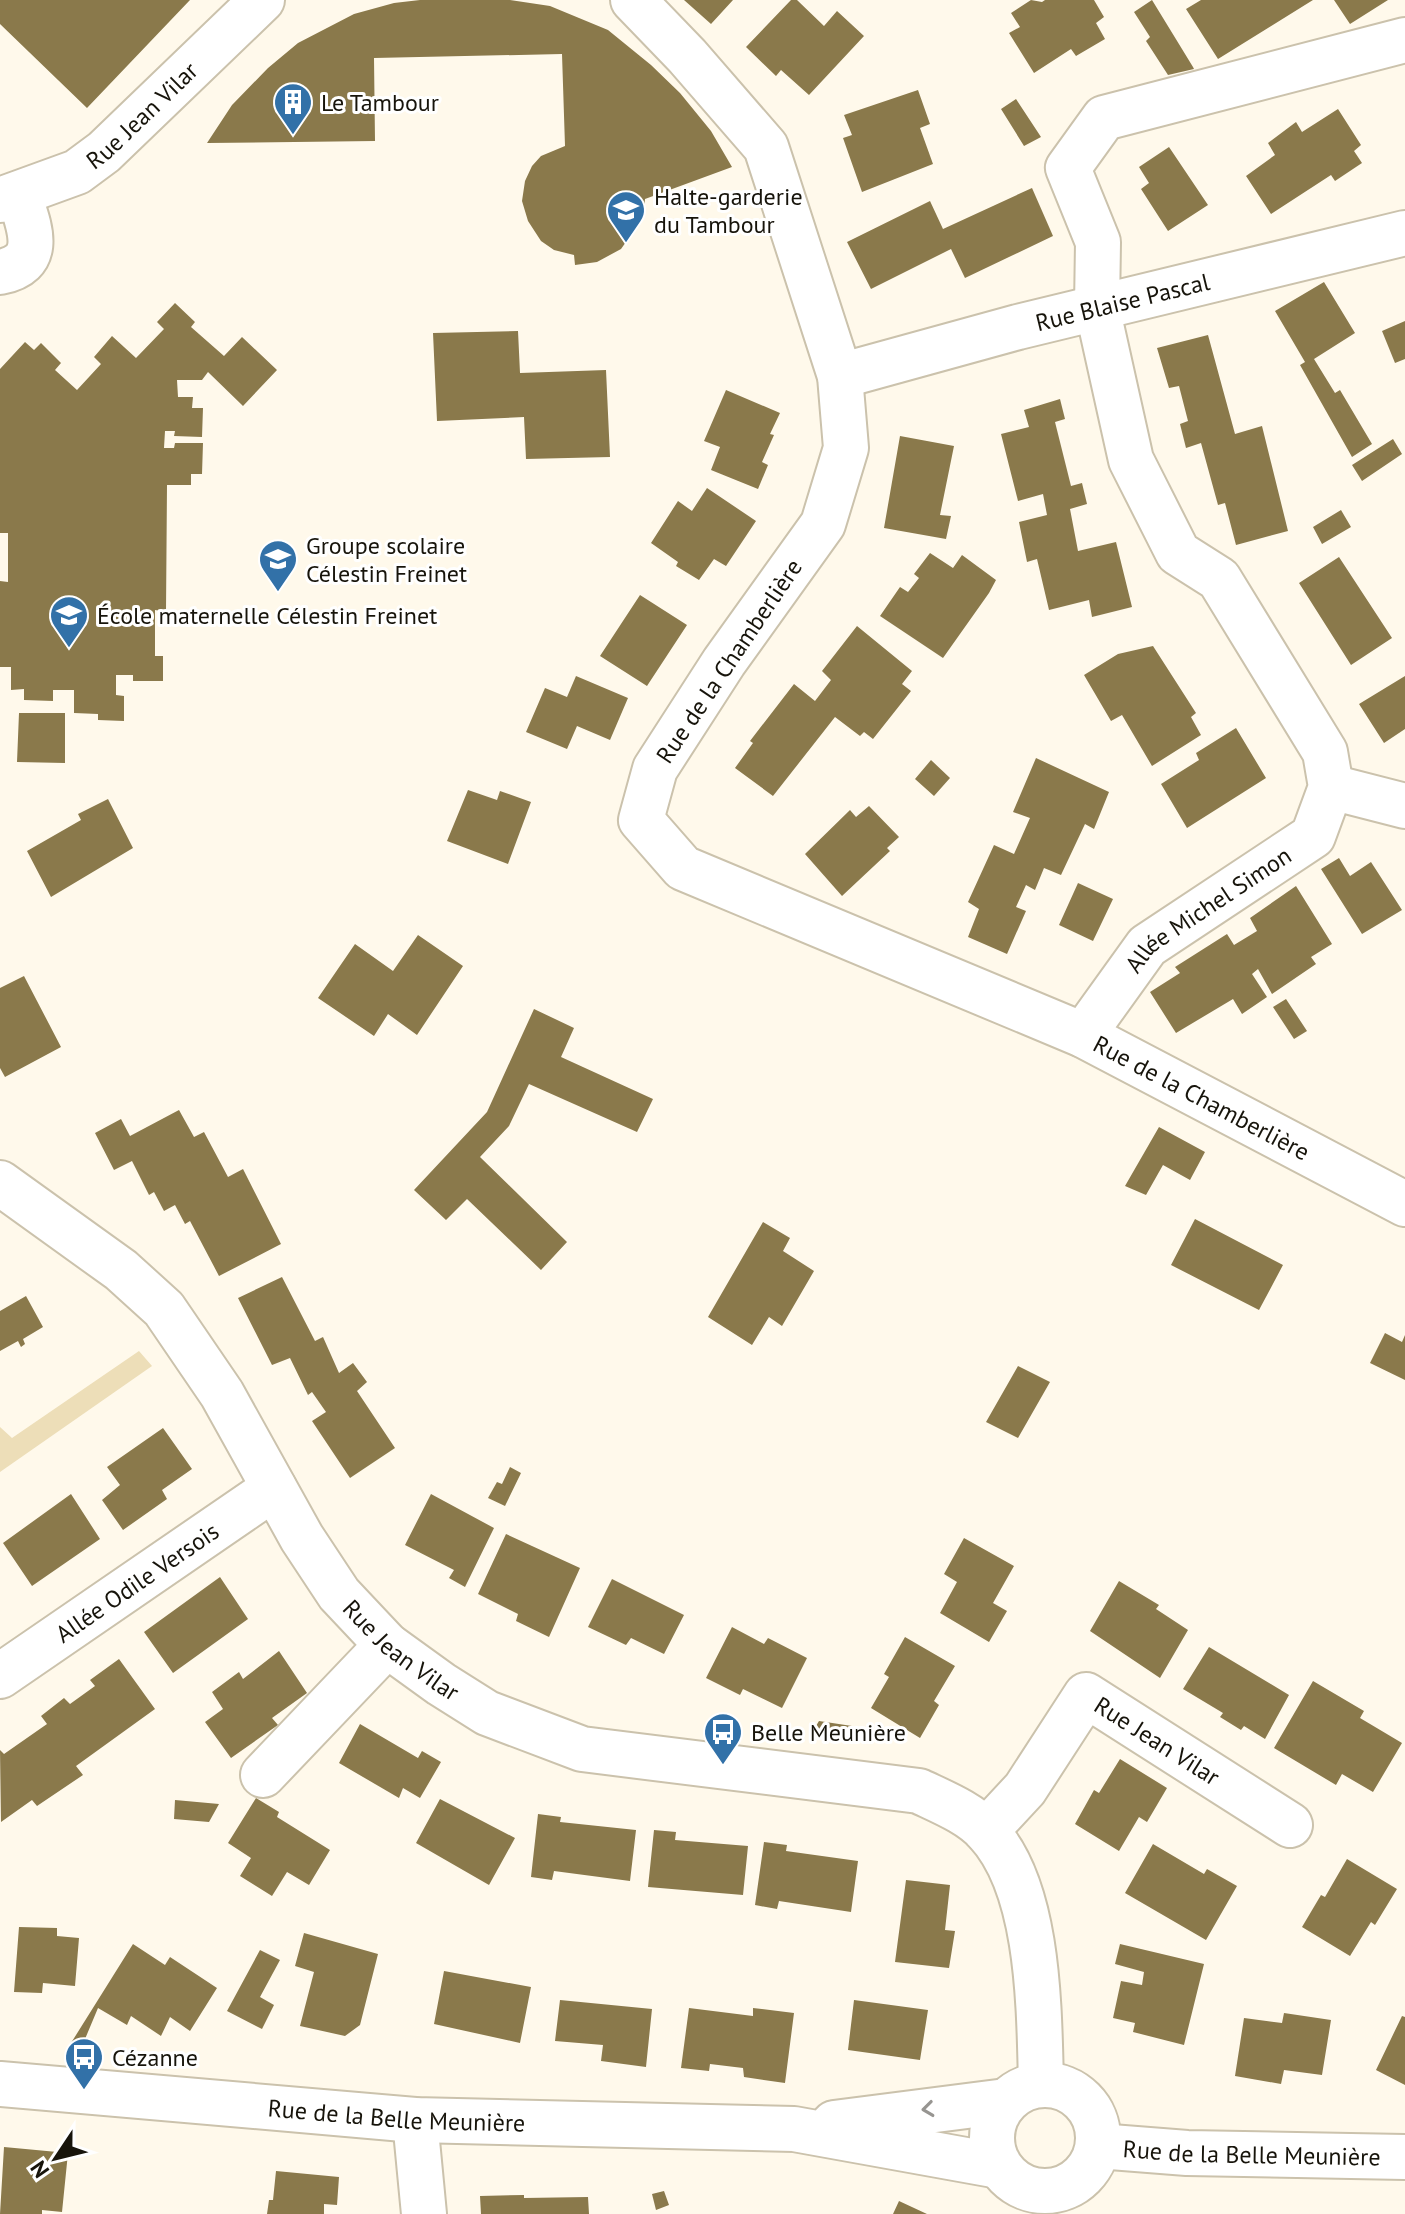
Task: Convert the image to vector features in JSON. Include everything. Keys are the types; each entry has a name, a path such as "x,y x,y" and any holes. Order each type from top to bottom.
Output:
{"street":[{"name":"Rue Jean Vilar","path":"9,198 77,172 104,152 262,0"},
{"name":"Rue de la Chamberlière","path":"633,0 687,56 766,147 840,376 846,448 823,524 724,662 655,769 641,820 683,868 1083,1035 1405,1204"},
{"path":"1405,40 1104,118 1068,168 1098,242 1097,307 1131,460 1178,553 1219,579 1325,752 1331,787 1405,806"},
{"path":"0,272 15,269 30,252 31,235 9,198"},
{"name":"Rue Blaise Pascal","path":"840,376 1097,307 1405,233"},
{"name":"Allée Michel Simon","path":"1083,1035 1147,946 1313,836 1331,787"},
{"name":"Rue Jean Vilar","path":"0,1183 121,1270 164,1309 222,1394 302,1538 339,1594 387,1645 441,1684 487,1713 582,1749 919,1791 951,1806 986,1831 1010,1865 1023,1898 1037,1993 1023,2092"},
{"name":"Allée Odile Versois","path":"0,1676 274,1488"},
{"path":"263,1775 387,1645"},
{"name":"Rue Jean Vilar","path":"986,1831 1025,1789 1086,1695 1290,1825"},
{"name":"Rue de la Belle Meunière","path":"0,2084 415,2120 794,2129 999,2166"},
{"path":"1065,2087 1084,2101 1097,2122 1098,2146 1092,2165 1065,2202 1015,2183 999,2166 991,2144 993,2121 1023,2092 1065,2087"},
{"name":"Rue de la Belle Meunière","path":"794,2129 1023,2092"},
{"path":"415,2120 424,2214"},
{"name":"Rue de la Belle Meunière","path":"1098,2146 1187,2153 1405,2157"}],"shaded area":[{"path":"139,1351 152,1366 0,1472 0,1427 12,1438"}],"building":[{"path":"0,0 190,0 87,108 0,24"},
{"name":"Le Tambour","path":"510,0 550,6 608,30 680,93 711,131 732,167 645,199 638,225 621,249 597,262 575,265 574,255 554,250 541,241 528,221 522,201 525,181 532,166 541,156 565,146 562,54 374,58 375,141 207,143 232,105 298,43 354,14 394,3"},
{"path":"684,0 733,0 711,24"},
{"path":"791,0 797,0 824,26 837,11 864,36 809,95 781,70 776,76 746,47"},
{"path":"1031,0 1094,0 1104,17 1096,23 1105,39 1076,56 1071,49 1034,73 1009,33 1020,27 1011,13"},
{"path":"1152,0 1194,69 1168,75 1146,41 1150,37 1134,12"},
{"path":"1201,0 1313,0 1218,59 1186,9"},
{"path":"1334,0 1388,0 1350,24"},
{"path":"918,90 930,124 920,128 933,164 862,192 843,138 852,135 844,115"},
{"path":"1016,99 1041,137 1024,146 1001,109"},
{"path":"1338,109 1361,145 1354,151 1362,163 1335,181 1331,175 1271,214 1246,176 1275,155 1268,143 1296,122 1302,132"},
{"path":"1169,147 1208,205 1168,231 1141,189 1149,183 1139,167"},
{"path":"1032,188 1053,236 965,278 951,249 871,289 847,242 930,201 943,229"},
{"path":"1324,282 1355,333 1314,359 1335,393 1340,390 1372,444 1352,457 1300,365 1305,362 1275,311"},
{"path":"175,303 195,322 191,327 224,356 242,337 277,370 243,406 208,372 202,380 177,380 178,397 193,397 192,408 203,408 202,437 174,436 175,431 165,431 164,448 174,448 175,443 203,443 202,474 191,474 191,485 167,485 166,612 155,610 155,656 163,656 163,681 133,681 133,675 116,675 116,695 124,696 124,721 98,720 98,714 74,713 74,690 53,690 53,701 24,700 24,689 11,690 11,667 0,667 0,581 8,582 8,533 0,533 0,369 25,342 34,350 41,343 61,363 55,370 77,390 101,364 94,357 112,336 136,358 164,329 157,322"},
{"path":"1405,321 1405,359 1395,363 1382,331"},
{"path":"518,331 520,373 606,370 610,457 526,459 524,417 437,421 433,333"},
{"path":"1208,335 1235,434 1262,426 1288,531 1236,545 1225,503 1218,505 1201,443 1186,448 1180,424 1188,421 1179,386 1169,388 1157,348"},
{"path":"726,390 780,413 770,434 774,435 762,462 768,465 758,489 711,470 720,447 704,441"},
{"path":"1060,399 1065,419 1055,422 1071,486 1082,483 1087,504 1070,509 1078,551 1116,542 1132,607 1092,617 1089,600 1049,610 1037,559 1027,562 1019,522 1047,515 1043,494 1018,501 1001,434 1029,427 1024,410"},
{"path":"900,436 954,446 940,515 951,516 946,539 884,528"},
{"path":"1393,439 1402,454 1362,481 1352,465"},
{"path":"707,488 756,521 726,566 714,559 699,580 676,566 678,562 651,543 678,501 692,511"},
{"path":"1341,510 1351,527 1322,544 1313,527"},
{"path":"930,553 953,568 962,555 996,580 943,658 880,616 900,587 908,592 919,578 914,574"},
{"path":"1339,557 1392,638 1351,665 1299,583"},
{"path":"640,595 687,625 647,686 600,656"},
{"path":"857,626 912,671 902,684 911,691 873,739 864,732 860,736 835,717 773,796 735,768 753,743 750,741 794,684 815,701 831,680 822,671"},
{"path":"1153,646 1196,713 1191,717 1201,735 1152,766 1122,715 1111,721 1084,675 1118,654"},
{"path":"576,676 628,698 610,740 577,726 567,749 526,732 545,688 567,697"},
{"path":"1405,676 1405,729 1384,743 1359,704"},
{"path":"19,713 65,713 65,763 17,762"},
{"path":"1236,728 1266,778 1187,828 1161,784 1199,760 1196,753"},
{"path":"1036,758 1109,792 1094,829 1085,824 1061,875 1044,868 1035,890 1026,885 1016,907 1026,911 1007,954 968,937 979,909 968,902 994,845 1014,854 1030,818 1013,812"},
{"path":"931,760 950,778 934,796 915,779"},
{"path":"468,790 497,800 500,791 531,802 508,864 447,841"},
{"path":"108,799 133,848 51,897 27,851 81,820 78,814"},
{"path":"869,806 899,837 887,848 890,851 842,896 805,854 850,810 856,817"},
{"path":"1339,858 1350,876 1371,862 1402,910 1362,934 1321,869"},
{"path":"1078,883 1113,899 1093,941 1059,925"},
{"path":"1296,886 1332,944 1311,957 1316,964 1272,994 1258,969 1252,974 1267,997 1242,1014 1233,999 1176,1033 1150,992 1180,973 1175,967 1227,934 1234,945 1257,931 1250,918"},
{"path":"418,935 463,966 417,1035 388,1014 374,1036 318,998 355,944 393,971"},
{"path":"24,976 61,1047 5,1077 0,1068 0,988"},
{"path":"1286,999 1307,1031 1294,1039 1273,1007"},
{"path":"534,1009 574,1028 561,1057 653,1099 637,1132 529,1084 509,1126 480,1157 567,1242 541,1270 467,1199 446,1220 414,1190 487,1112"},
{"path":"179,1110 194,1137 204,1132 228,1177 243,1169 281,1244 219,1276 190,1221 185,1224 175,1205 164,1211 154,1192 149,1195 132,1161 114,1170 95,1133 121,1119 130,1136"},
{"path":"1159,1127 1205,1152 1190,1180 1163,1165 1146,1195 1125,1186"},
{"path":"1195,1219 1283,1265 1259,1310 1171,1265"},
{"path":"763,1222 790,1238 783,1251 814,1271 782,1326 769,1317 752,1345 708,1317"},
{"path":"282,1277 315,1341 323,1337 339,1373 353,1363 367,1382 357,1391 395,1448 350,1478 312,1421 326,1412 312,1392 308,1395 290,1358 272,1365 238,1298"},
{"path":"26,1296 43,1327 23,1339 25,1344 21,1347 18,1341 0,1351 0,1311"},
{"path":"1385,1333 1402,1342 1405,1335 1405,1380 1370,1363"},
{"path":"1018,1366 1050,1382 1018,1438 986,1422"},
{"path":"163,1428 192,1469 162,1490 167,1499 123,1530 102,1500 120,1485 107,1467"},
{"path":"510,1467 521,1473 505,1506 488,1498 497,1482 502,1484"},
{"path":"71,1494 100,1539 32,1586 3,1543"},
{"path":"431,1494 494,1528 465,1587 449,1578 454,1570 405,1545"},
{"path":"506,1534 580,1568 549,1637 516,1621 518,1614 478,1594"},
{"path":"964,1538 1014,1566 993,1603 1007,1611 989,1642 940,1613 957,1582 944,1574"},
{"path":"220,1577 248,1619 173,1673 144,1632"},
{"path":"612,1579 684,1615 664,1654 631,1638 626,1645 588,1627"},
{"path":"1119,1581 1159,1605 1156,1609 1188,1630 1160,1678 1090,1631"},
{"path":"732,1627 764,1644 768,1638 807,1658 782,1708 743,1689 740,1695 706,1678"},
{"path":"905,1637 955,1666 934,1701 939,1705 920,1738 871,1708 889,1677 884,1674"},
{"path":"1209,1647 1289,1695 1265,1739 1244,1726 1241,1730 1220,1717 1223,1713 1183,1689"},
{"path":"279,1651 307,1693 272,1718 278,1725 231,1758 205,1722 223,1709 212,1692 239,1672 243,1679"},
{"path":"119,1659 155,1709 76,1766 83,1775 37,1806 32,1800 1,1822 0,1750 4,1754 47,1724 41,1716 64,1698 70,1704 95,1686 90,1680"},
{"path":"1313,1681 1364,1711 1360,1718 1402,1743 1373,1792 1342,1774 1336,1785 1274,1748"},
{"path":"819,1721 852,1726 847,1741 810,1736"},
{"path":"360,1724 418,1758 422,1751 441,1762 420,1798 403,1788 399,1798 339,1763"},
{"path":"1120,1759 1167,1788 1147,1822 1139,1817 1119,1851 1075,1824 1094,1790 1099,1793"},
{"path":"256,1798 279,1812 277,1817 330,1850 309,1885 287,1872 272,1896 240,1876 251,1858 228,1843"},
{"path":"440,1799 515,1838 489,1885 416,1843"},
{"path":"175,1800 219,1804 209,1822 174,1819"},
{"path":"538,1814 561,1817 560,1822 636,1830 630,1881 554,1871 552,1880 531,1877"},
{"path":"654,1830 676,1832 675,1840 748,1846 743,1895 648,1887"},
{"path":"764,1842 787,1845 786,1851 858,1861 851,1912 779,1901 777,1909 755,1905"},
{"path":"1153,1844 1204,1874 1207,1869 1237,1886 1206,1940 1125,1893"},
{"path":"1347,1859 1397,1889 1375,1925 1371,1922 1350,1956 1302,1927 1321,1895 1325,1897"},
{"path":"906,1880 950,1885 945,1930 955,1931 949,1968 895,1962"},
{"path":"19,1927 57,1928 57,1936 79,1938 75,1986 43,1983 42,1993 14,1992"},
{"path":"304,1933 378,1954 360,2025 345,2036 300,2026 314,1972 295,1966"},
{"path":"133,1944 165,1965 170,1957 217,1988 190,2031 170,2017 161,2036 131,2016 127,2025 98,2008 80,2051 66,2051"},
{"path":"1120,1944 1204,1964 1184,2045 1133,2032 1135,2023 1113,2018 1121,1981 1142,1985 1144,1972 1115,1964"},
{"path":"260,1950 280,1960 260,1997 274,2005 262,2029 227,2011"},
{"path":"444,1971 531,1987 520,2043 434,2024"},
{"path":"560,2000 652,2009 646,2067 601,2061 603,2045 555,2041"},
{"path":"854,2000 928,2010 920,2060 848,2050"},
{"path":"689,2008 753,2016 753,2008 794,2013 785,2083 744,2077 743,2068 710,2064 709,2071 681,2068"},
{"path":"1284,2013 1331,2020 1322,2075 1284,2070 1281,2084 1235,2076 1244,2018 1282,2023"},
{"path":"1402,2016 1405,2017 1405,2085 1376,2070"},
{"path":"4,2147 68,2153 62,2212 42,2210 42,2214 0,2214"},
{"path":"276,2171 339,2177 337,2205 324,2204 324,2214 267,2214 269,2200 273,2200"},
{"path":"664,2191 669,2205 656,2210 652,2194"},
{"path":"524,2195 524,2198 588,2197 589,2214 481,2214 480,2196"},
{"path":"899,2201 927,2214 893,2214"}],"place":[{"name":"Le Tambour","path":"293,136"},
{"name":"Halte-garderie du Tambour","path":"626,244"},
{"name":"Groupe scolaire Célestin Freinet","path":"278,593"},
{"name":"École maternelle Célestin Freinet","path":"69,649"},
{"name":"Belle Meunière","path":"723,1766"},
{"name":"Cézanne","path":"84,2091"}]}
